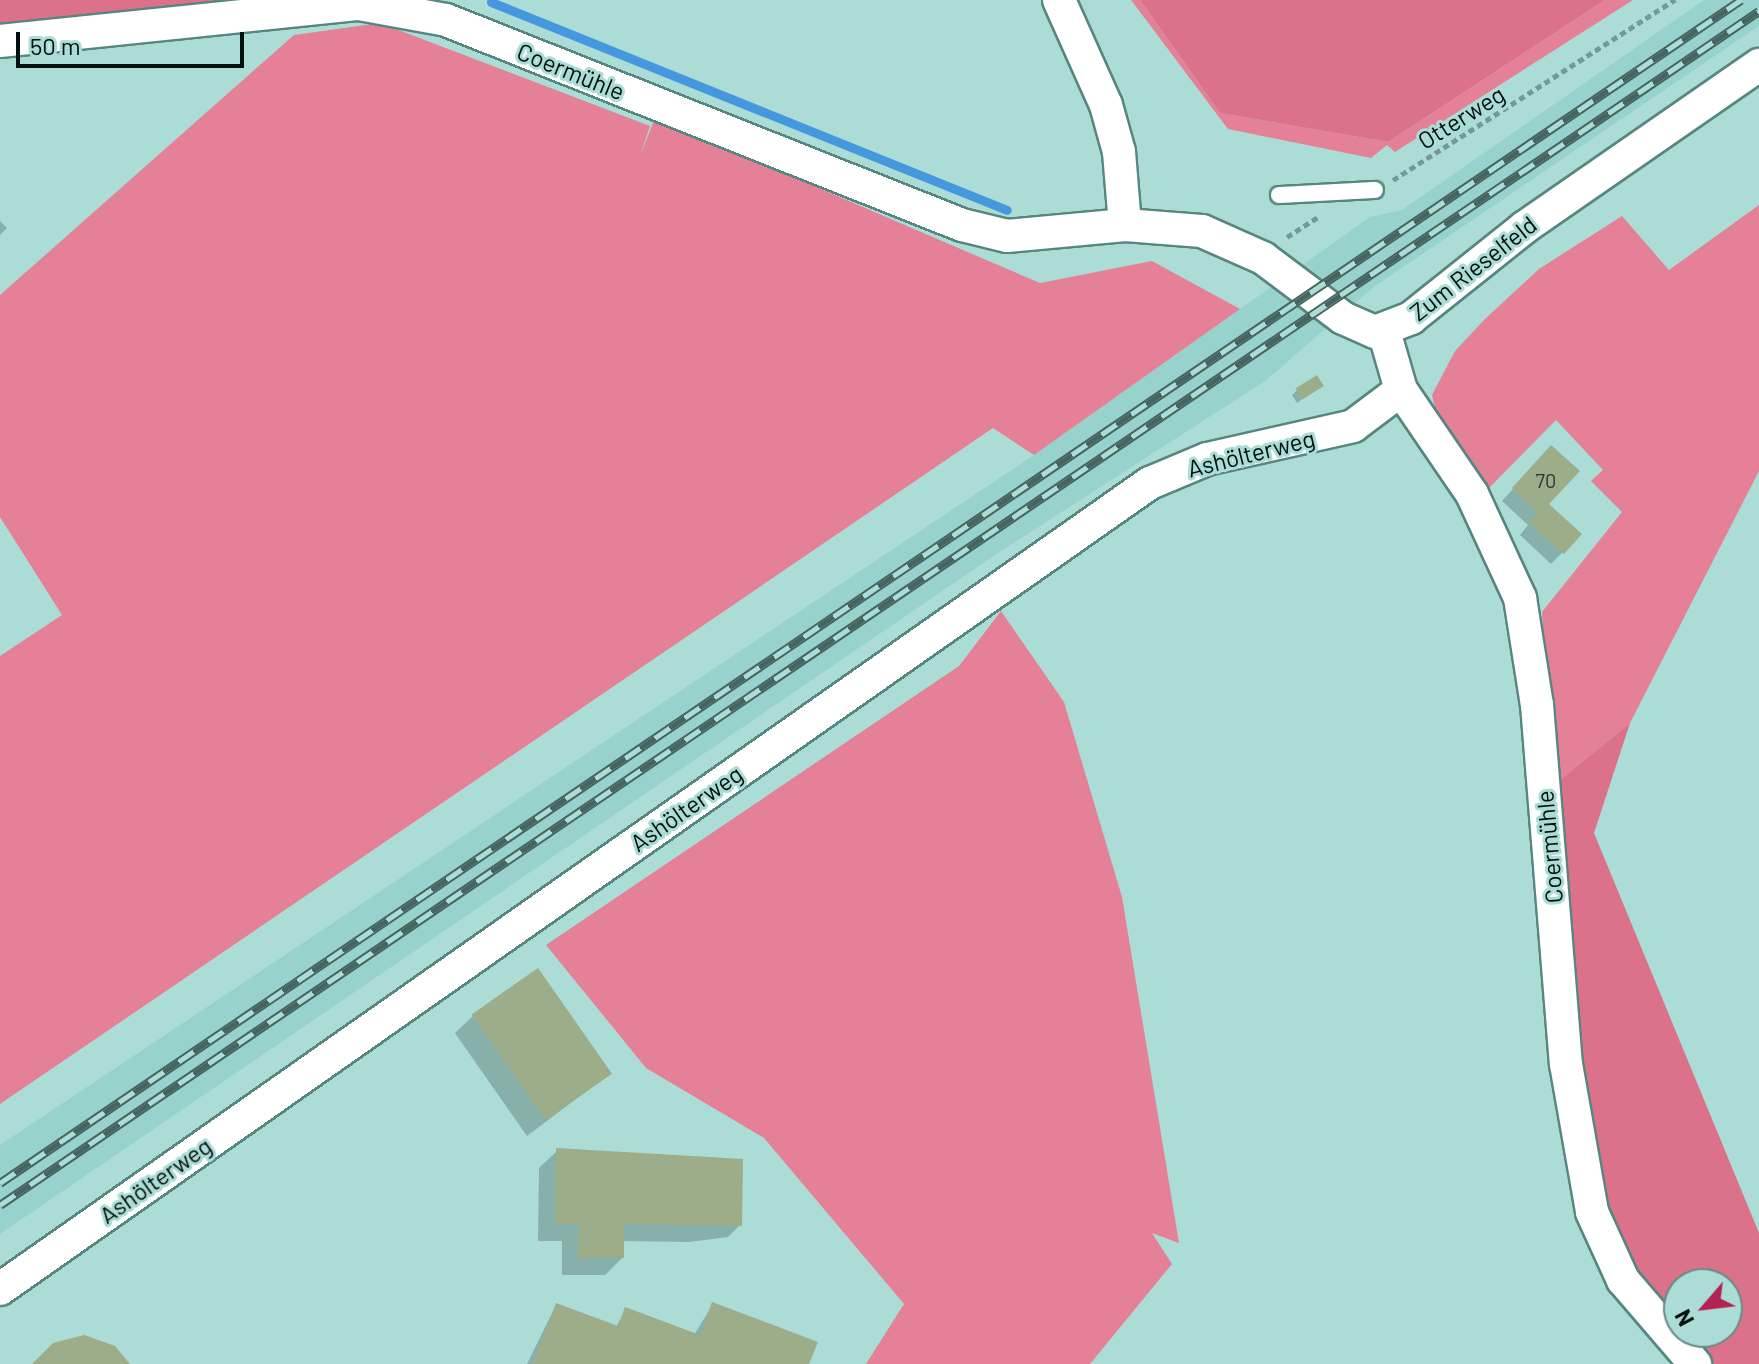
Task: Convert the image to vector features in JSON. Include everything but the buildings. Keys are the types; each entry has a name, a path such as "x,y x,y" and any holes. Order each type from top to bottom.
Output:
{"street":[{"path":"1059,0 1106,105 1119,152 1125,225"},
{"name":"Coermühle","path":"0,41 359,4 446,20 962,225 1007,236 1125,225"},
{"name":"Zum Rieselfeld","path":"1125,225 1202,231 1263,258 1343,318 1384,331 1759,65"},
{"name":"Coermühle","path":"1384,331 1401,390 1472,494 1520,598 1537,705 1566,1064 1592,1212 1623,1280 1695,1364"},
{"name":"Ashölterweg","path":"0,1289 1150,483 1207,459 1353,426 1401,390"}],"lane":[{"path":"1279,195 1375,190"}],"path":[{"name":"Otterweg","path":"1263,258 1321,215 1375,190 1675,0"}],"shaded area":[{"path":"0,0 293,0 0,28"},
{"path":"1131,0 1140,0 1220,113 1388,142 1605,0 1633,0 1395,152 1387,145 1371,158 1228,129"},
{"path":"1140,0 1605,0 1388,142 1220,113"},
{"path":"1704,0 1759,0 1759,26 1375,286 1265,381 995,555 0,1234 0,1145 1034,455 1370,217 1402,210"},
{"path":"380,23 650,126 640,156 655,118 1040,283 1152,261 1240,309 1034,455 993,428 0,1104 0,656 62,615 0,517 0,295 294,35"},
{"path":"1759,205 1759,471 1630,723 1550,788 1542,612 1622,512 1591,481 1603,470 1556,420 1486,491 1440,429 1432,395 1455,351 1485,319 1539,269 1622,216 1669,270"},
{"path":"1001,611 1064,702 1122,897 1179,1243 1152,1233 1172,1264 1090,1364 866,1364 904,1304 764,1138 646,1068 546,945 959,666"},
{"path":"1630,723 1594,833 1759,1233 1759,1364 1708,1364 1694,1348 1743,1348 1743,1268 1663,1268 1663,1313 1621,1264 1575,1063 1550,788"}],"waterway":[{"path":"491,2 1007,210"}],"railway":[{"path":"0,1183 1741,0"},
{"path":"0,1205 1759,11"}]}
